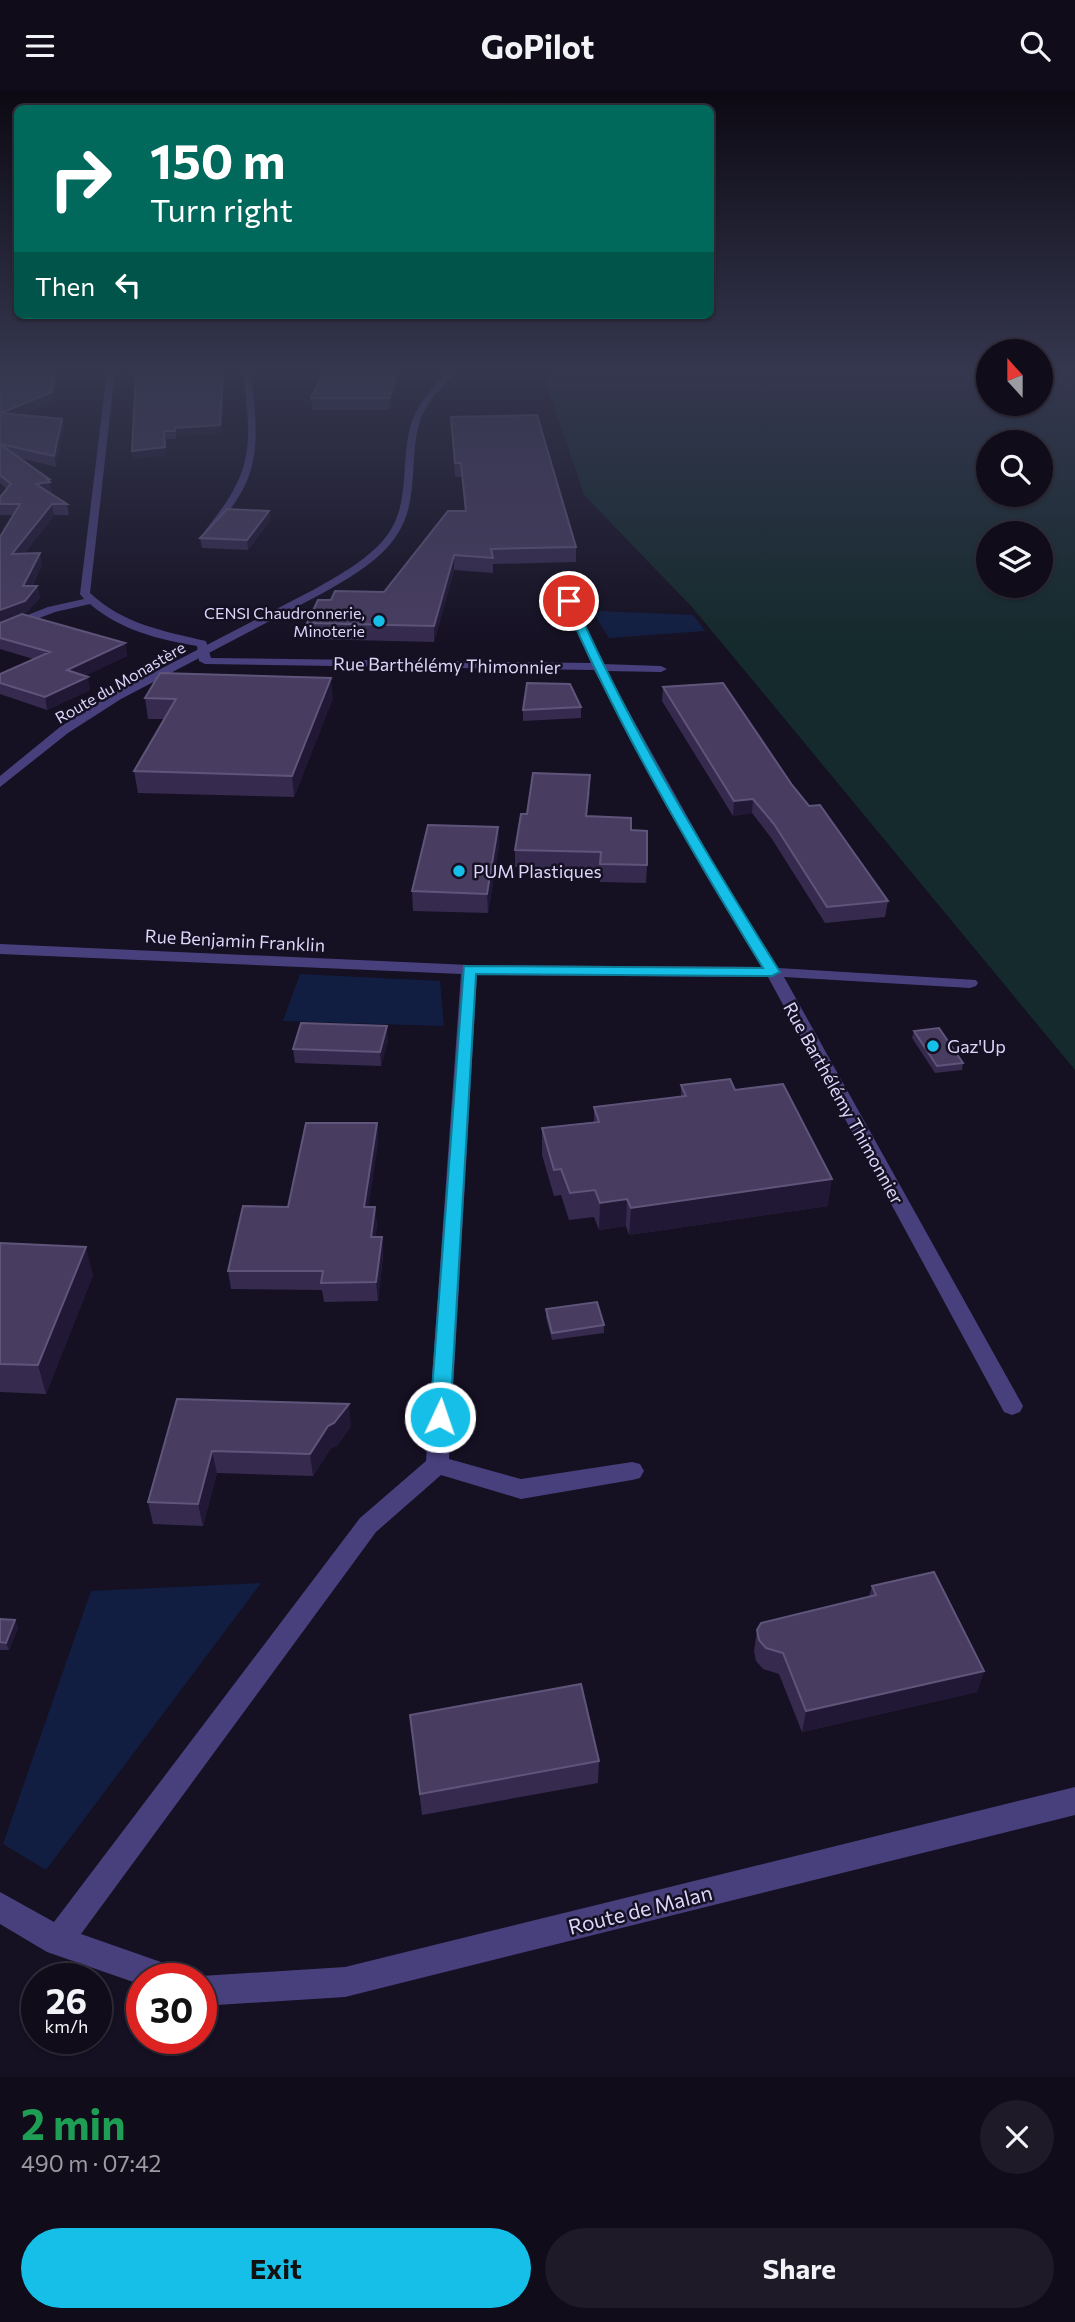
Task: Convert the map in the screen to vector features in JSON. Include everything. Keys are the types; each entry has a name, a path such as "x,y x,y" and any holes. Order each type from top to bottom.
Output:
{"street":[{"path":"99,464 85,594 91,601 136,626 173,640 187,655 205,651"},
{"path":"210,531 241,485 248,464"},
{"name":"Route du Monastère","path":"0,783 75,722 343,577 385,545 398,526 405,507 409,464"},
{"path":"0,629 69,604 91,601"},
{"path":"569,601 598,667 661,669"},
{"name":"Rue Barthélémy Thimonnier","path":"205,651 205,661 598,667 713,875 772,972 1012,1406"},
{"name":"Rue Benjamin Franklin","path":"0,949 469,969 772,972 970,983"},
{"path":"58,1941 368,1525 437,1465 469,969"},
{"path":"437,1465 521,1489 632,1471"},
{"name":"Route de Malan","path":"217,1990 345,1982 1075,1801"},
{"path":"0,1907 58,1941 126,1965"}],"green space":[{"path":"573,464 976,464 976,507 1053,507 1053,464 1075,464 1075,1070 692,607 584,495"}],"water":[{"path":"601,611 693,615 705,631 609,638 594,614"},
{"path":"300,974 440,981 444,1026 283,1021"},
{"path":"261,1583 46,1870 3,1844 91,1591"}],"building":[{"path":"0,464 28,464 50,482 36,484 67,504 52,504 12,554 40,553 23,586 37,586 25,601 0,610 0,537 20,504 0,504 0,497 11,484 0,475"},
{"path":"461,464 551,464 576,547 491,549 493,558 454,555 434,626 307,623 318,600 331,600 335,591 384,592 448,511 466,511"},
{"path":"227,509 269,511 247,540 200,538"},
{"path":"22,614 125,643 67,670 88,677 45,697 0,683 0,674 50,652 0,638 0,623"},
{"path":"160,673 331,678 292,776 134,771 176,699 145,698"},
{"path":"527,683 570,684 581,707 523,710"},
{"path":"723,683 792,785 809,806 820,805 888,901 827,907 774,824 753,799 734,801 663,687"},
{"path":"533,773 590,775 586,816 631,818 631,830 647,831 647,865 600,864 601,852 515,850 521,814 527,814"},
{"name":"PUM Plastiques","path":"428,825 498,827 487,894 412,891"},
{"path":"301,1023 387,1026 380,1052 293,1049"},
{"path":"939,1028 963,1063 937,1066 914,1031"},
{"path":"730,1079 735,1090 783,1084 832,1179 631,1208 627,1199 600,1203 595,1190 570,1193 561,1169 554,1170 542,1128 599,1122 594,1107 686,1096 681,1085"},
{"path":"306,1123 377,1123 364,1207 375,1207 371,1237 382,1237 376,1282 321,1283 323,1271 228,1271 243,1206 288,1207"},
{"path":"0,1243 86,1247 38,1365 0,1364"},
{"path":"597,1302 604,1325 552,1333 546,1309"},
{"path":"177,1399 349,1404 334,1423 328,1426 310,1454 212,1451 198,1504 148,1502"},
{"path":"934,1572 984,1671 806,1711 783,1653 766,1648 759,1640 757,1630 761,1623 876,1595 872,1586"},
{"path":"0,1619 15,1620 6,1643 0,1642"},
{"path":"581,1684 599,1761 420,1794 410,1715"}],"place":[{"name":"CENSI Chaudronnerie, Minoterie","path":"379,621"},
{"name":"PUM Plastiques","path":"459,871"},
{"name":"Gaz'Up","path":"933,1046"}],"route":[{"path":"440,1417 469,969 772,972 713,875 598,667 569,601"}]}
